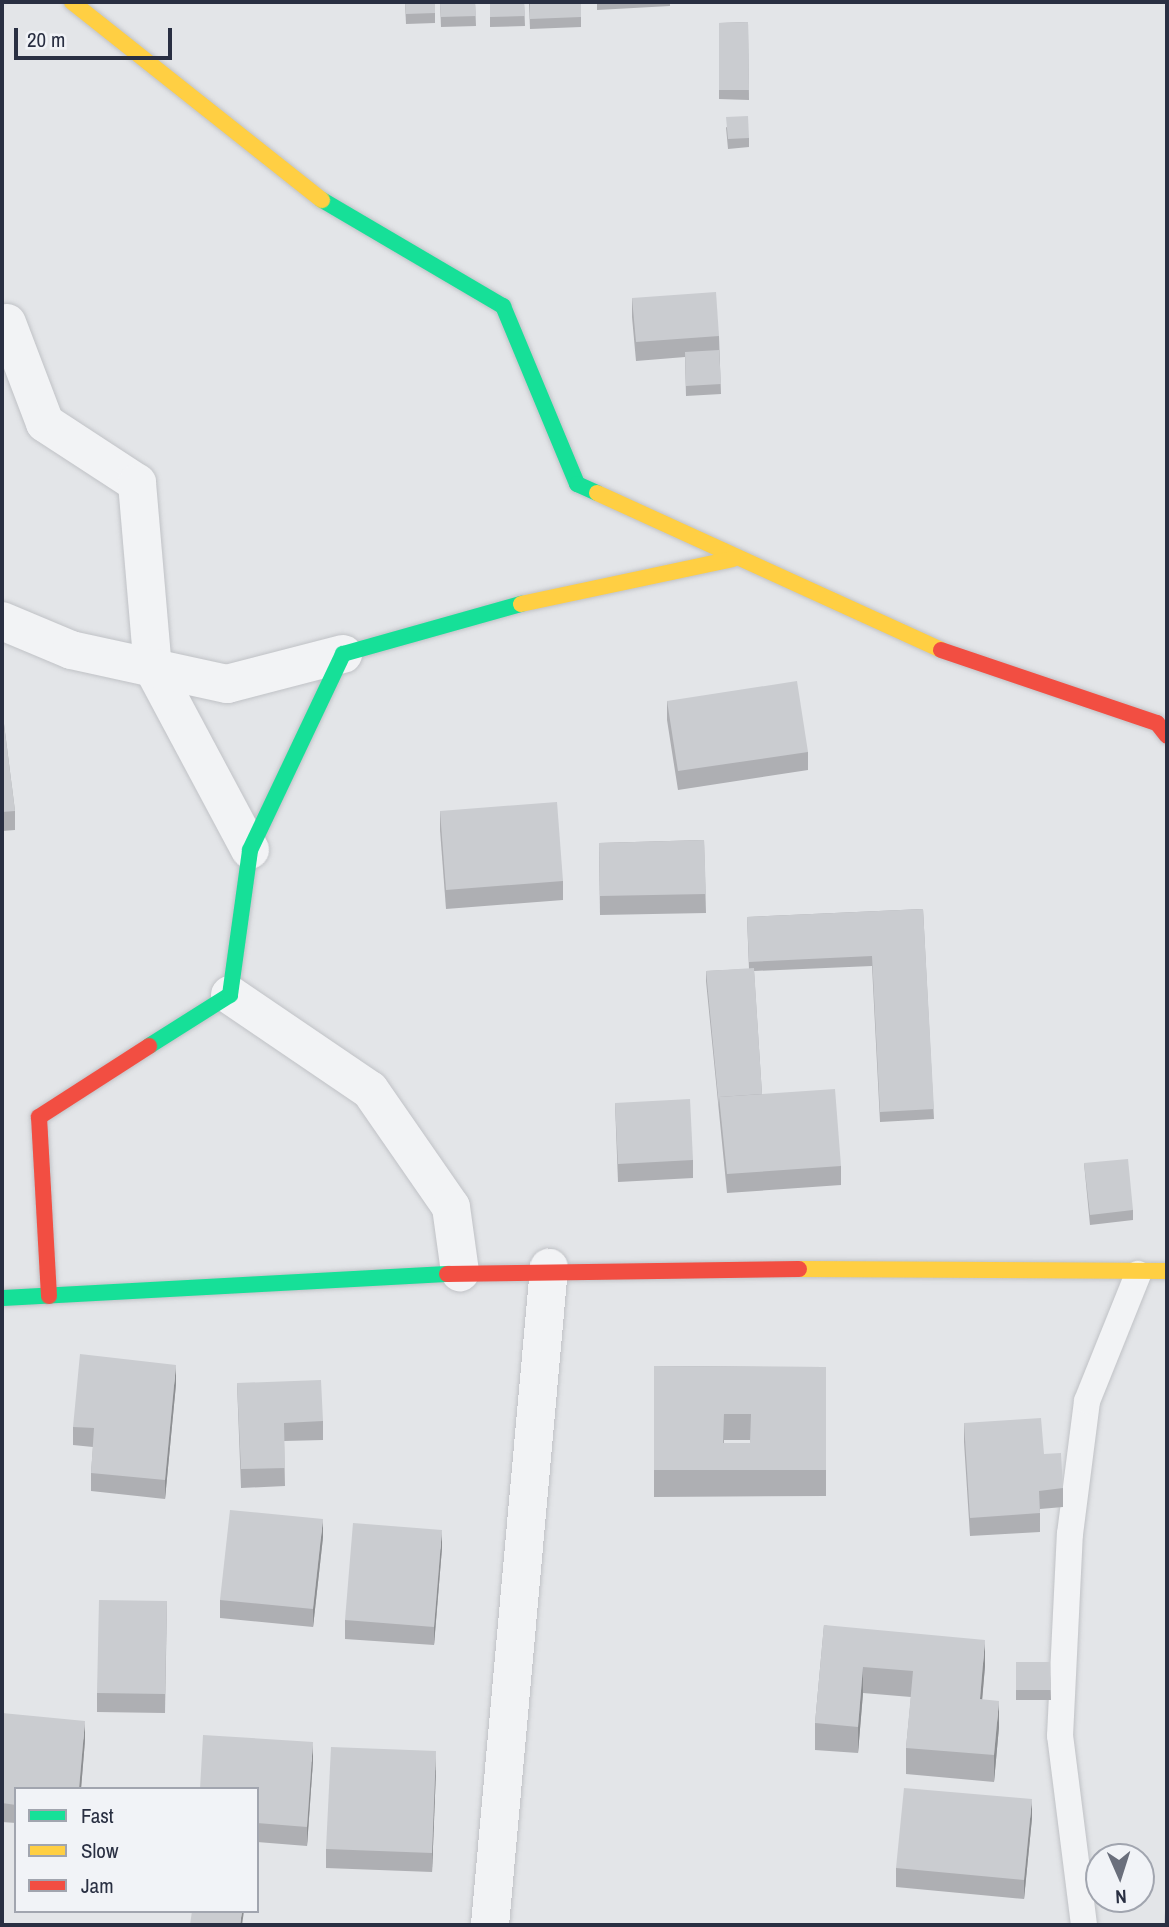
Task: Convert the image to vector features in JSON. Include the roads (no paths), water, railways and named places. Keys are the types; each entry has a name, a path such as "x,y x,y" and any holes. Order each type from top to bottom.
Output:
{"street":[{"path":"72,2 232,135 362,229 503,306 577,484 732,559 951,654 1157,723 1167,736"},
{"path":"6,323 45,423 137,483 153,667 250,850"},
{"path":"2,621 71,650 227,684 546,597 732,559"},
{"path":"49,1296 40,1117 230,995 250,850 343,654"},
{"path":"230,995 370,1090 451,1207 460,1272"},
{"path":"490,1925 550,1268"},
{"path":"2,1298 550,1268 1138,1274 1167,1272"}],"lane":[{"path":"1084,1925 1060,1736 1070,1534 1087,1401 1138,1274"}]}
